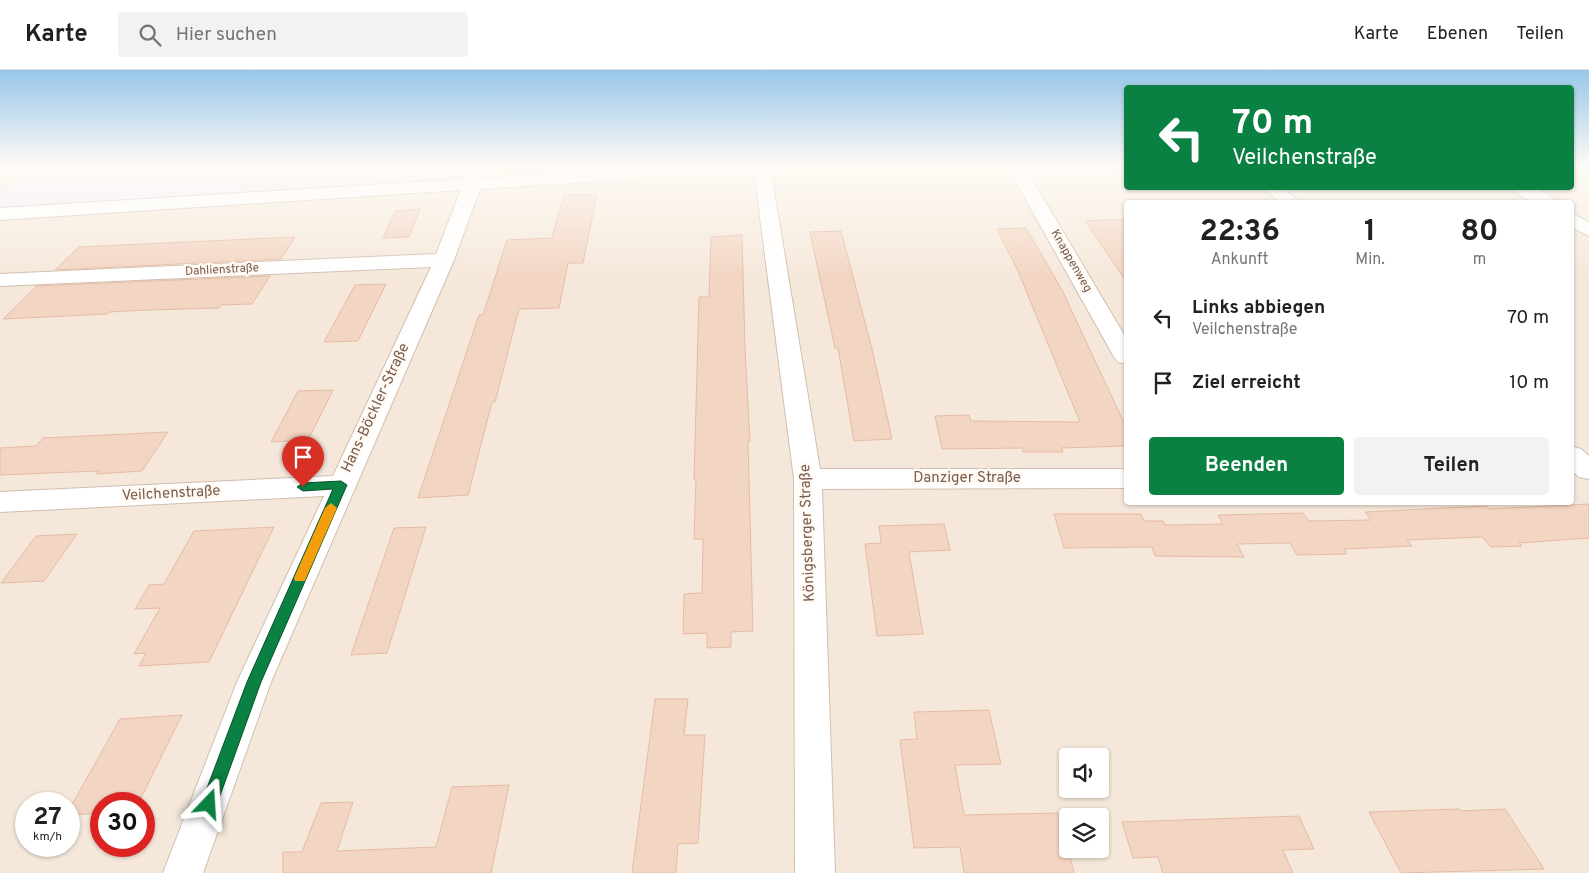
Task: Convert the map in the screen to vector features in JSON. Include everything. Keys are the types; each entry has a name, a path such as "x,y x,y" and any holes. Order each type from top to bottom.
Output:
{"street":[{"path":"0,214 128,203"},
{"name":"Hans-Böckler-Straße","path":"183,873 254,682 341,485 444,260 465,203"},
{"name":"Königsberger Straße","path":"768,203 808,479 815,873"},
{"name":"Knappenweg","path":"1037,203 1124,354"},
{"path":"1574,221 1589,230"},
{"name":"Dahlienstraße","path":"0,280 444,260"},
{"path":"1574,458 1589,470"},
{"path":"1574,471 1589,470"},
{"name":"Danziger Straße","path":"808,479 1124,478"},
{"name":"Veilchenstraße","path":"0,502 341,485"}],"shaded area":[{"path":"0,203 1124,203 1124,505 1574,505 1574,203 1589,203 1589,873 0,873"},
{"path":"0,203 166,203 0,214"}],"building":[{"path":"562,203 595,203 583,263 568,263 559,308 519,309 468,495 418,498 479,315 483,315 507,240 552,238"},
{"path":"420,209 409,237 383,238 395,211"},
{"path":"1124,219 1124,278 1085,221"},
{"path":"1026,228 1062,290 1124,423 1124,446 1061,448 1063,452 1023,452 1022,448 942,449 935,416 969,415 971,421 1080,422 1018,271 997,229"},
{"path":"841,231 873,353 892,439 854,441 838,348 835,348 810,232"},
{"path":"742,235 750,441 748,441 753,631 731,632 731,647 707,648 707,633 683,634 684,594 702,593 703,539 694,539 699,297 709,297 711,237"},
{"path":"295,237 281,259 55,270 79,247"},
{"path":"270,276 252,304 221,305 219,308 147,310 3,319 37,286"},
{"path":"386,284 358,341 324,342 355,285"},
{"path":"333,390 308,440 271,442 298,391"},
{"path":"168,432 142,471 96,474 99,471 0,475 0,448 36,446 43,438"},
{"path":"1589,504 1589,538 1519,543 1522,546 1491,547 1482,537 1407,540 1412,546 1344,549 1347,554 1297,555 1290,543 1237,544 1244,557 1155,556 1152,547 1064,548 1054,514 1141,514 1144,521 1163,521 1165,525 1223,524 1218,515 1303,513 1309,521 1371,520 1365,512 1486,506 1489,509"},
{"path":"944,524 950,550 909,552 923,634 877,636 865,544 881,543 879,526"},
{"path":"274,527 209,662 139,666 146,653 134,654 160,608 135,609 149,585 164,584 194,531"},
{"path":"426,527 387,653 351,655 394,528"},
{"path":"77,534 44,581 1,583 36,536"},
{"path":"655,699 688,699 684,735 705,735 698,843 678,844 676,873 632,873"},
{"path":"989,710 1001,764 955,765 964,815 1059,813 1059,858 1070,858 1074,873 964,873 960,847 914,848 900,740 917,739 914,712"},
{"path":"182,715 144,792 90,792 90,814 80,814 79,792 120,719"},
{"path":"509,785 491,873 283,873 283,852 302,852 321,803 353,802 337,851 436,847 452,787"},
{"path":"1459,809 1461,811 1505,809 1544,869 1401,873 1369,812"},
{"path":"1299,816 1314,849 1283,850 1293,873 1163,873 1158,857 1133,858 1122,822"}],"slow traffic":[{"path":"300,578 331,508"}],"route":[{"path":"209,804 254,682 341,485 303,487"}]}
